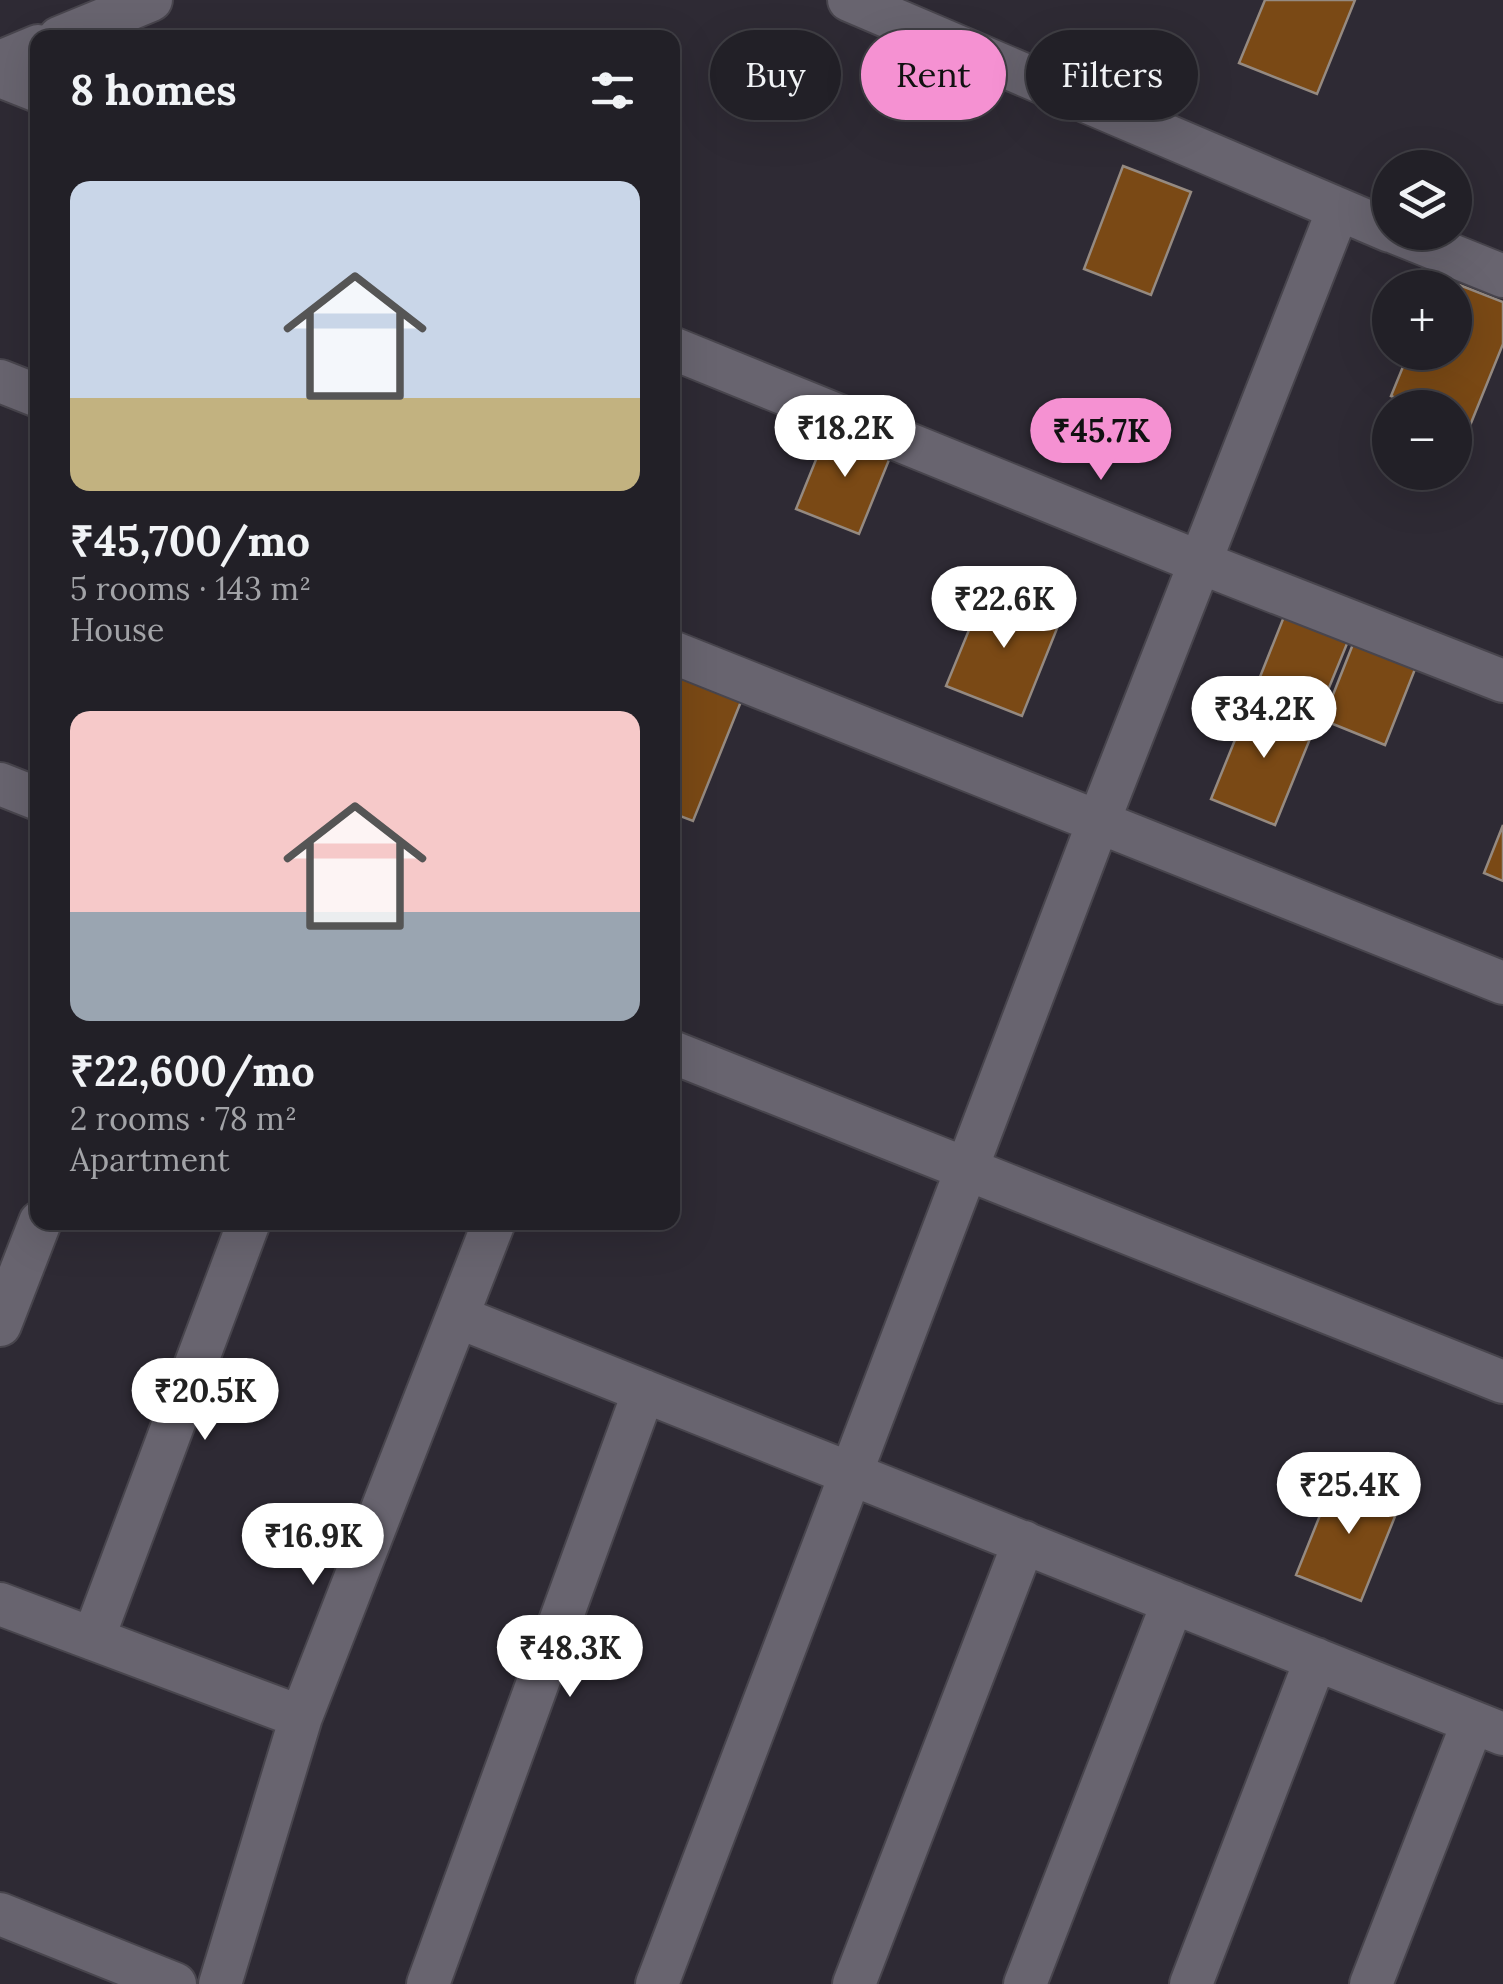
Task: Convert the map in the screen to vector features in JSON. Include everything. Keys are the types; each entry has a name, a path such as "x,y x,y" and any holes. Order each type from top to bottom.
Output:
{"street":[{"path":"78,30 151,0"},
{"path":"849,0 1372,224"},
{"path":"0,62 30,49"},
{"path":"0,76 30,88"},
{"path":"657,1984 1098,823 1338,210"},
{"path":"1437,250 1503,276"},
{"path":"680,351 1503,682"},
{"path":"0,380 30,393"},
{"path":"680,655 1503,983"},
{"path":"0,784 30,796"},
{"path":"680,1055 1503,1382"},
{"path":"0,1325 37,1230"},
{"path":"93,1639 247,1230"},
{"path":"220,1984 301,1718 491,1230"},
{"path":"458,1317 1488,1728 1371,1984"},
{"path":"428,1984 644,1392"},
{"path":"854,1984 1024,1542"},
{"path":"1025,1984 1173,1602"},
{"path":"0,1604 301,1718"},
{"path":"1191,1984 1316,1659"},
{"path":"0,1914 174,1984"}],"building":[{"path":"1265,0 1355,0 1317,94 1239,63"},
{"path":"1123,166 1191,192 1151,295 1084,269"},
{"path":"1472,290 1503,302 1503,344 1472,421 1472,390 1393,390 1402,370 1472,370"},
{"path":"830,425 893,450 859,534 796,509"},
{"path":"987,586 1062,616 1022,716 946,686"},
{"path":"1289,604 1353,629 1317,717 1254,692"},
{"path":"1359,629 1421,654 1385,745 1323,720"},
{"path":"680,669 746,689 693,821 680,816"},
{"path":"1252,698 1316,724 1275,825 1211,799"},
{"path":"1503,825 1503,881 1484,873"},
{"path":"1337,1473 1402,1499 1361,1601 1296,1575"}]}
